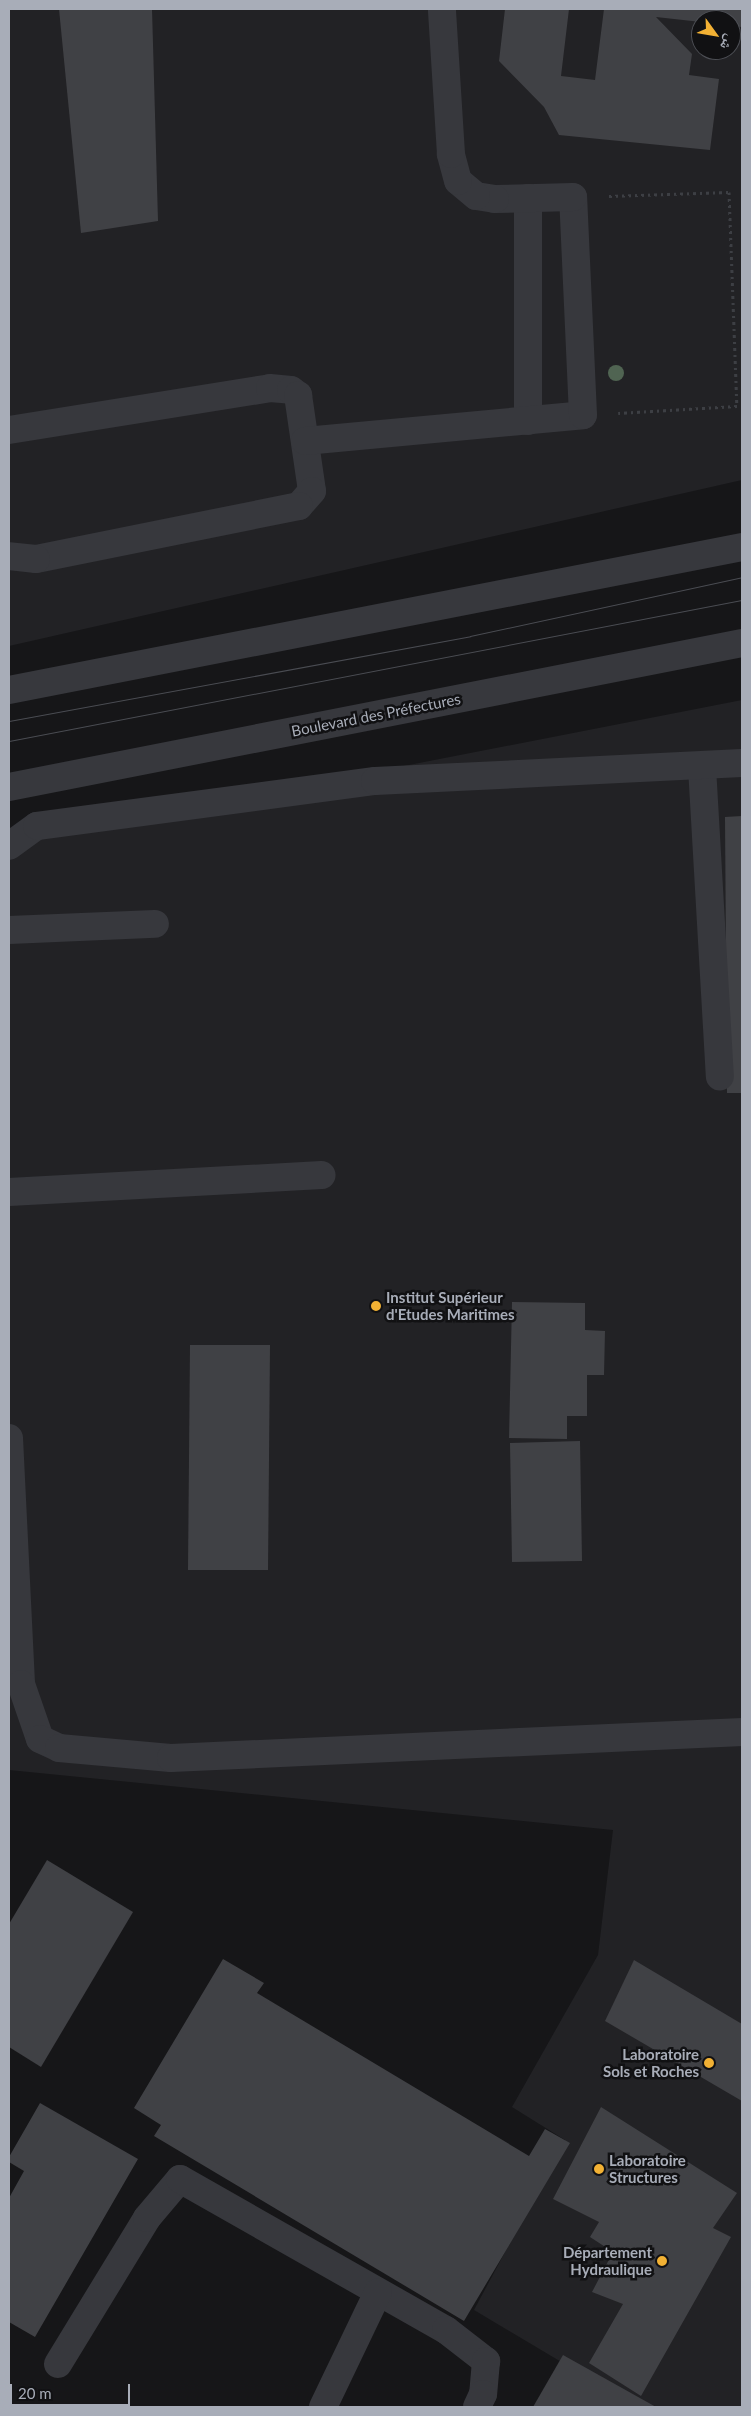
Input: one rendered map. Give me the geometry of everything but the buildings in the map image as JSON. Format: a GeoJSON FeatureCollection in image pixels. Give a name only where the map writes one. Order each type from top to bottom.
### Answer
{"type":"FeatureCollection","features":[{"type":"Feature","properties":{"kind":"street"},"geometry":{"type":"LineString","coordinates":[[305,441],[583,415],[573,197],[476,196],[458,181],[451,154],[442,9]]}},
{"type":"Feature","properties":{"kind":"street"},"geometry":{"type":"LineString","coordinates":[[528,198],[528,421]]}},
{"type":"Feature","properties":{"kind":"street"},"geometry":{"type":"LineString","coordinates":[[9,430],[270,388],[298,395],[312,491],[299,506],[36,559],[9,556]]}},
{"type":"Feature","properties":{"kind":"street"},"geometry":{"type":"LineString","coordinates":[[9,690],[742,547]]}},
{"type":"Feature","properties":{"kind":"street","name":"Boulevard des Préfectures"},"geometry":{"type":"LineString","coordinates":[[9,787],[742,643]]}},
{"type":"Feature","properties":{"kind":"street"},"geometry":{"type":"LineString","coordinates":[[9,846],[37,826],[376,781],[702,767],[742,763]]}},
{"type":"Feature","properties":{"kind":"street"},"geometry":{"type":"LineString","coordinates":[[702,767],[720,1076]]}},
{"type":"Feature","properties":{"kind":"street"},"geometry":{"type":"LineString","coordinates":[[9,930],[155,924]]}},
{"type":"Feature","properties":{"kind":"street"},"geometry":{"type":"LineString","coordinates":[[9,1192],[322,1175]]}},
{"type":"Feature","properties":{"kind":"street"},"geometry":{"type":"LineString","coordinates":[[9,1438],[21,1684],[40,1739],[59,1748],[171,1758],[742,1732]]}},
{"type":"Feature","properties":{"kind":"street"},"geometry":{"type":"LineString","coordinates":[[58,2364],[147,2218],[180,2179],[446,2330],[486,2361],[483,2394],[476,2407]]}},
{"type":"Feature","properties":{"kind":"street"},"geometry":{"type":"LineString","coordinates":[[323,2407],[378,2292]]}},
{"type":"Feature","properties":{"kind":"path"},"geometry":{"type":"LineString","coordinates":[[573,197],[729,192],[737,406],[583,415]]}},
{"type":"Feature","properties":{"kind":"shaded area"},"geometry":{"type":"Polygon","coordinates":[[[9,9],[742,9],[742,480],[9,646],[9,9]]]}},
{"type":"Feature","properties":{"kind":"shaded area","name":"Institut Supérieur d'Etudes Maritimes"},"geometry":{"type":"Polygon","coordinates":[[[742,700],[742,2407],[637,2407],[474,2310],[565,2140],[512,2107],[598,1955],[613,1830],[9,1770],[9,843],[742,700]]]}},
{"type":"Feature","properties":{"kind":"tram line"},"geometry":{"type":"LineString","coordinates":[[9,721],[470,636],[742,577]]}},
{"type":"Feature","properties":{"kind":"tram line"},"geometry":{"type":"LineString","coordinates":[[9,741],[742,600]]}},
{"type":"Feature","properties":{"kind":"place","name":"Institut Supérieur d'Etudes Maritimes"},"geometry":{"type":"Point","coordinates":[376,1306]}},
{"type":"Feature","properties":{"kind":"place","name":"Laboratoire Sols et Roches"},"geometry":{"type":"Point","coordinates":[709,2063]}},
{"type":"Feature","properties":{"kind":"place","name":"Laboratoire Structures"},"geometry":{"type":"Point","coordinates":[599,2169]}},
{"type":"Feature","properties":{"kind":"place","name":"Département Hydraulique"},"geometry":{"type":"Point","coordinates":[662,2261]}}]}
